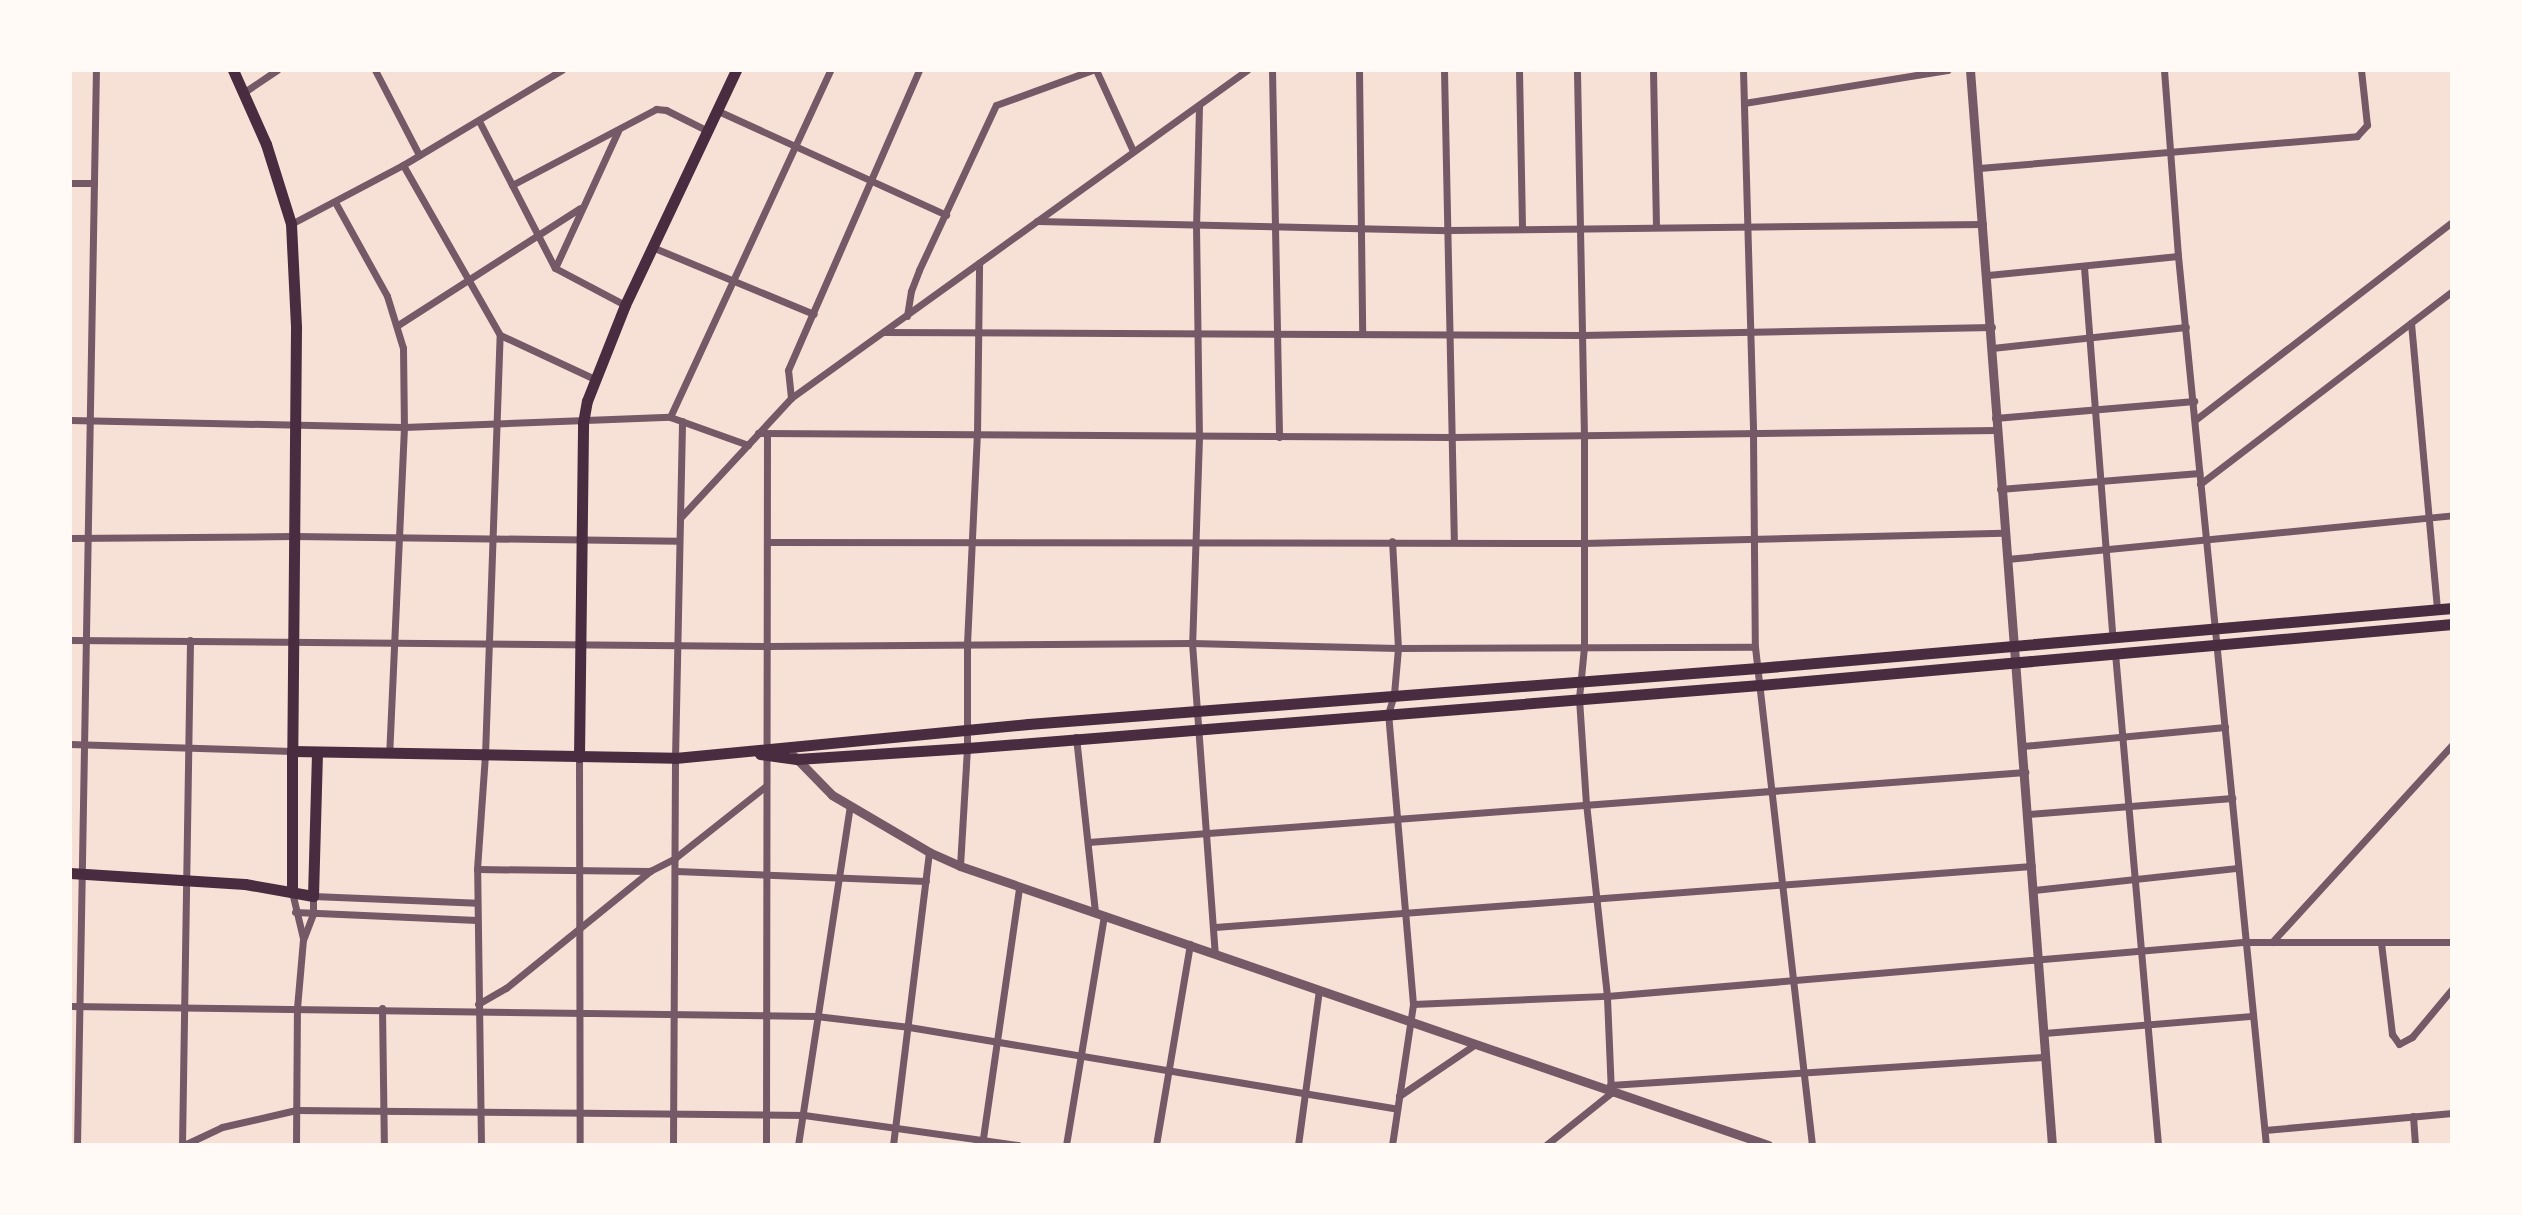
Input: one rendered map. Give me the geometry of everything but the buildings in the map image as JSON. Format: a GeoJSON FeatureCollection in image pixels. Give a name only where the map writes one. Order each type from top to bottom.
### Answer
{"type":"FeatureCollection","features":[{"type":"Feature","properties":{"kind":"main road"},"geometry":{"type":"LineString","coordinates":[[233,70],[266,144],[291,224],[296,328],[292,891]]}},
{"type":"Feature","properties":{"kind":"main road"},"geometry":{"type":"LineString","coordinates":[[579,757],[583,423],[595,379],[625,305],[736,70]]}},
{"type":"Feature","properties":{"kind":"main road"},"geometry":{"type":"LineString","coordinates":[[292,751],[675,758],[763,752],[967,729],[1758,668],[2452,608]]}},
{"type":"Feature","properties":{"kind":"main road"},"geometry":{"type":"LineString","coordinates":[[763,752],[797,759],[967,748],[1760,685],[2452,624]]}},
{"type":"Feature","properties":{"kind":"main road"},"geometry":{"type":"LineString","coordinates":[[70,873],[184,880],[313,896],[317,752]]}},
{"type":"Feature","properties":{"kind":"street"},"geometry":{"type":"LineString","coordinates":[[77,1145],[96,70]]}},
{"type":"Feature","properties":{"kind":"street"},"geometry":{"type":"LineString","coordinates":[[243,93],[277,70]]}},
{"type":"Feature","properties":{"kind":"street"},"geometry":{"type":"LineString","coordinates":[[375,70],[419,155]]}},
{"type":"Feature","properties":{"kind":"street"},"geometry":{"type":"LineString","coordinates":[[291,224],[403,165],[562,70]]}},
{"type":"Feature","properties":{"kind":"street"},"geometry":{"type":"LineString","coordinates":[[670,417],[830,70]]}},
{"type":"Feature","properties":{"kind":"street"},"geometry":{"type":"LineString","coordinates":[[791,398],[788,370],[919,70]]}},
{"type":"Feature","properties":{"kind":"street"},"geometry":{"type":"LineString","coordinates":[[907,316],[911,291],[996,105],[1094,70],[1133,151]]}},
{"type":"Feature","properties":{"kind":"street"},"geometry":{"type":"LineString","coordinates":[[680,518],[762,434],[791,398],[1247,70]]}},
{"type":"Feature","properties":{"kind":"street"},"geometry":{"type":"LineString","coordinates":[[1272,70],[1279,437]]}},
{"type":"Feature","properties":{"kind":"street"},"geometry":{"type":"LineString","coordinates":[[1359,70],[1362,331]]}},
{"type":"Feature","properties":{"kind":"street"},"geometry":{"type":"LineString","coordinates":[[1444,70],[1454,541]]}},
{"type":"Feature","properties":{"kind":"street"},"geometry":{"type":"LineString","coordinates":[[1519,70],[1522,229]]}},
{"type":"Feature","properties":{"kind":"street"},"geometry":{"type":"LineString","coordinates":[[1577,70],[1584,437],[1584,647],[1579,698],[1586,804],[1607,996],[1610,1089]]}},
{"type":"Feature","properties":{"kind":"street"},"geometry":{"type":"LineString","coordinates":[[1653,70],[1656,227]]}},
{"type":"Feature","properties":{"kind":"street"},"geometry":{"type":"LineString","coordinates":[[1743,70],[1749,226],[1755,647],[1812,1145]]}},
{"type":"Feature","properties":{"kind":"street"},"geometry":{"type":"LineString","coordinates":[[1744,103],[1947,70]]}},
{"type":"Feature","properties":{"kind":"street"},"geometry":{"type":"LineString","coordinates":[[1970,70],[2052,1145]]}},
{"type":"Feature","properties":{"kind":"street"},"geometry":{"type":"LineString","coordinates":[[2164,70],[2178,256],[2232,798],[2243,942],[2266,1145]]}},
{"type":"Feature","properties":{"kind":"street"},"geometry":{"type":"LineString","coordinates":[[1979,168],[2357,136],[2367,125],[2361,70]]}},
{"type":"Feature","properties":{"kind":"street"},"geometry":{"type":"LineString","coordinates":[[1199,106],[1196,225],[1199,437],[1192,643],[1196,730],[1215,953]]}},
{"type":"Feature","properties":{"kind":"street"},"geometry":{"type":"LineString","coordinates":[[512,185],[661,108],[706,130]]}},
{"type":"Feature","properties":{"kind":"street"},"geometry":{"type":"LineString","coordinates":[[716,110],[946,215]]}},
{"type":"Feature","properties":{"kind":"street"},"geometry":{"type":"LineString","coordinates":[[479,121],[555,268],[625,305]]}},
{"type":"Feature","properties":{"kind":"street"},"geometry":{"type":"LineString","coordinates":[[555,268],[619,129]]}},
{"type":"Feature","properties":{"kind":"street"},"geometry":{"type":"LineString","coordinates":[[403,165],[500,335],[485,755],[477,869],[481,1145]]}},
{"type":"Feature","properties":{"kind":"street"},"geometry":{"type":"LineString","coordinates":[[70,183],[94,183]]}},
{"type":"Feature","properties":{"kind":"street"},"geometry":{"type":"LineString","coordinates":[[335,202],[387,296],[403,348],[404,427],[389,754]]}},
{"type":"Feature","properties":{"kind":"street"},"geometry":{"type":"LineString","coordinates":[[398,325],[580,208]]}},
{"type":"Feature","properties":{"kind":"street"},"geometry":{"type":"LineString","coordinates":[[1037,221],[1449,230],[1983,224]]}},
{"type":"Feature","properties":{"kind":"street"},"geometry":{"type":"LineString","coordinates":[[2195,420],[2452,222]]}},
{"type":"Feature","properties":{"kind":"street"},"geometry":{"type":"LineString","coordinates":[[652,247],[814,314]]}},
{"type":"Feature","properties":{"kind":"street"},"geometry":{"type":"LineString","coordinates":[[1988,275],[2178,256]]}},
{"type":"Feature","properties":{"kind":"street"},"geometry":{"type":"LineString","coordinates":[[960,866],[977,435],[979,263]]}},
{"type":"Feature","properties":{"kind":"street"},"geometry":{"type":"LineString","coordinates":[[2084,267],[2112,635]]}},
{"type":"Feature","properties":{"kind":"street"},"geometry":{"type":"LineString","coordinates":[[2200,484],[2452,291]]}},
{"type":"Feature","properties":{"kind":"street"},"geometry":{"type":"LineString","coordinates":[[2411,323],[2437,609]]}},
{"type":"Feature","properties":{"kind":"street"},"geometry":{"type":"LineString","coordinates":[[884,332],[1362,331],[1581,335],[1992,327]]}},
{"type":"Feature","properties":{"kind":"street"},"geometry":{"type":"LineString","coordinates":[[1992,348],[2186,327]]}},
{"type":"Feature","properties":{"kind":"street"},"geometry":{"type":"LineString","coordinates":[[500,335],[595,379]]}},
{"type":"Feature","properties":{"kind":"street"},"geometry":{"type":"LineString","coordinates":[[1995,418],[2194,401]]}},
{"type":"Feature","properties":{"kind":"street"},"geometry":{"type":"LineString","coordinates":[[70,420],[404,427],[583,423],[670,417],[748,445]]}},
{"type":"Feature","properties":{"kind":"street"},"geometry":{"type":"LineString","coordinates":[[673,1145],[675,758],[682,421]]}},
{"type":"Feature","properties":{"kind":"street"},"geometry":{"type":"LineString","coordinates":[[762,434],[1584,437],[1996,430]]}},
{"type":"Feature","properties":{"kind":"street"},"geometry":{"type":"LineString","coordinates":[[762,434],[767,542],[763,752],[769,1014],[766,1145]]}},
{"type":"Feature","properties":{"kind":"street"},"geometry":{"type":"LineString","coordinates":[[2000,489],[2199,473]]}},
{"type":"Feature","properties":{"kind":"street"},"geometry":{"type":"LineString","coordinates":[[2007,559],[2452,515]]}},
{"type":"Feature","properties":{"kind":"street"},"geometry":{"type":"LineString","coordinates":[[767,542],[1583,543],[2003,533]]}},
{"type":"Feature","properties":{"kind":"street"},"geometry":{"type":"LineString","coordinates":[[70,538],[293,536],[678,541]]}},
{"type":"Feature","properties":{"kind":"street"},"geometry":{"type":"LineString","coordinates":[[1392,541],[1398,648],[1394,694],[1388,714],[1413,1004],[1392,1145]]}},
{"type":"Feature","properties":{"kind":"street"},"geometry":{"type":"LineString","coordinates":[[70,640],[766,646],[1192,643],[1398,648],[1755,647]]}},
{"type":"Feature","properties":{"kind":"street"},"geometry":{"type":"LineString","coordinates":[[190,640],[190,746],[184,880],[183,1145],[222,1127],[296,1110],[804,1115],[1018,1145]]}},
{"type":"Feature","properties":{"kind":"street"},"geometry":{"type":"LineString","coordinates":[[2115,653],[2158,1145]]}},
{"type":"Feature","properties":{"kind":"street"},"geometry":{"type":"LineString","coordinates":[[2023,746],[2225,727]]}},
{"type":"Feature","properties":{"kind":"street"},"geometry":{"type":"LineString","coordinates":[[1066,1145],[1082,1057],[1100,914],[1076,737]]}},
{"type":"Feature","properties":{"kind":"street"},"geometry":{"type":"LineString","coordinates":[[70,744],[292,751]]}},
{"type":"Feature","properties":{"kind":"street"},"geometry":{"type":"LineString","coordinates":[[2272,942],[2452,745]]}},
{"type":"Feature","properties":{"kind":"street"},"geometry":{"type":"LineString","coordinates":[[788,747],[822,787],[929,852],[960,866],[1768,1145]]}},
{"type":"Feature","properties":{"kind":"street"},"geometry":{"type":"LineString","coordinates":[[579,757],[580,1145]]}},
{"type":"Feature","properties":{"kind":"street"},"geometry":{"type":"LineString","coordinates":[[1088,842],[2025,772]]}},
{"type":"Feature","properties":{"kind":"street"},"geometry":{"type":"LineString","coordinates":[[478,1006],[581,930],[650,871],[675,858],[766,786]]}},
{"type":"Feature","properties":{"kind":"street"},"geometry":{"type":"LineString","coordinates":[[2028,814],[2232,798]]}},
{"type":"Feature","properties":{"kind":"street"},"geometry":{"type":"LineString","coordinates":[[798,1145],[850,806]]}},
{"type":"Feature","properties":{"kind":"street"},"geometry":{"type":"LineString","coordinates":[[893,1145],[929,852]]}},
{"type":"Feature","properties":{"kind":"street"},"geometry":{"type":"LineString","coordinates":[[1215,927],[2032,866]]}},
{"type":"Feature","properties":{"kind":"street"},"geometry":{"type":"LineString","coordinates":[[2034,890],[2238,868]]}},
{"type":"Feature","properties":{"kind":"street"},"geometry":{"type":"LineString","coordinates":[[477,869],[650,871]]}},
{"type":"Feature","properties":{"kind":"street"},"geometry":{"type":"LineString","coordinates":[[676,871],[840,875],[926,881]]}},
{"type":"Feature","properties":{"kind":"street"},"geometry":{"type":"LineString","coordinates":[[982,1142],[1019,887]]}},
{"type":"Feature","properties":{"kind":"street"},"geometry":{"type":"LineString","coordinates":[[292,891],[303,940]]}},
{"type":"Feature","properties":{"kind":"street"},"geometry":{"type":"LineString","coordinates":[[296,1145],[297,1008],[303,940],[313,914],[313,896],[477,903]]}},
{"type":"Feature","properties":{"kind":"street"},"geometry":{"type":"LineString","coordinates":[[295,912],[477,920]]}},
{"type":"Feature","properties":{"kind":"street"},"geometry":{"type":"LineString","coordinates":[[1413,1004],[1607,996],[2243,942],[2452,942]]}},
{"type":"Feature","properties":{"kind":"street"},"geometry":{"type":"LineString","coordinates":[[2381,943],[2392,1034],[2399,1044],[2412,1037],[2452,989]]}},
{"type":"Feature","properties":{"kind":"street"},"geometry":{"type":"LineString","coordinates":[[1156,1145],[1190,944]]}},
{"type":"Feature","properties":{"kind":"street"},"geometry":{"type":"LineString","coordinates":[[1298,1145],[1319,990]]}},
{"type":"Feature","properties":{"kind":"street"},"geometry":{"type":"LineString","coordinates":[[70,1006],[478,1006],[674,1016],[816,1016],[909,1027],[1397,1109]]}},
{"type":"Feature","properties":{"kind":"street"},"geometry":{"type":"LineString","coordinates":[[382,1008],[384,1145]]}},
{"type":"Feature","properties":{"kind":"street"},"geometry":{"type":"LineString","coordinates":[[2044,1033],[2252,1016]]}},
{"type":"Feature","properties":{"kind":"street"},"geometry":{"type":"LineString","coordinates":[[1399,1096],[1474,1045]]}},
{"type":"Feature","properties":{"kind":"street"},"geometry":{"type":"LineString","coordinates":[[1546,1145],[1610,1089],[2046,1057]]}},
{"type":"Feature","properties":{"kind":"street"},"geometry":{"type":"LineString","coordinates":[[2265,1130],[2452,1113]]}},
{"type":"Feature","properties":{"kind":"street"},"geometry":{"type":"LineString","coordinates":[[2413,1116],[2415,1145]]}},
{"type":"Feature","properties":{"kind":"street"},"geometry":{"type":"LineString","coordinates":[[1737,1145],[1746,1137]]}}]}
